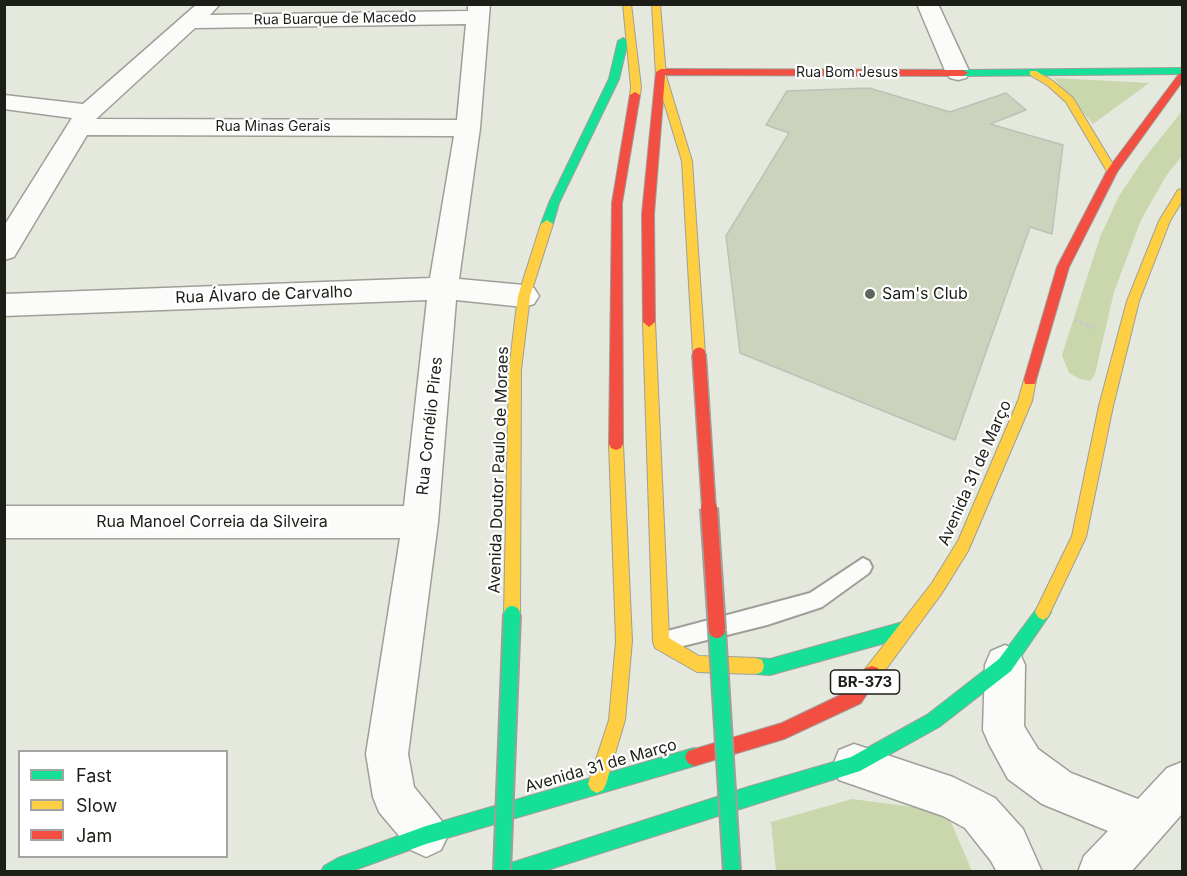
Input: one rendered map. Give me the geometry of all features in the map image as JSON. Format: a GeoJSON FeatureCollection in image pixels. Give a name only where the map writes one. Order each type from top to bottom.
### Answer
{"type":"FeatureCollection","features":[{"type":"Feature","properties":{"kind":"main road"},"geometry":{"type":"LineString","coordinates":[[656,4],[661,74],[648,214],[650,360],[661,642],[696,664],[770,667],[903,630]]}},
{"type":"Feature","properties":{"kind":"main road","name":"Avenida Doutor Paulo de Moraes"},"geometry":{"type":"LineString","coordinates":[[502,872],[512,614],[515,370],[524,296],[554,203],[614,79],[627,11]]}},
{"type":"Feature","properties":{"kind":"main road","name":"Avenida Doutor Paulo de Moraes"},"geometry":{"type":"LineString","coordinates":[[597,784],[617,720],[624,641],[616,462],[615,329],[616,203],[636,87],[627,11]]}},
{"type":"Feature","properties":{"kind":"main road","name":"Rua Bom Jesus"},"geometry":{"type":"LineString","coordinates":[[661,74],[1033,73],[1182,70]]}},
{"type":"Feature","properties":{"kind":"main road"},"geometry":{"type":"LineString","coordinates":[[1033,73],[1050,83],[1070,100],[1112,171]]}},
{"type":"Feature","properties":{"kind":"main road"},"geometry":{"type":"LineString","coordinates":[[661,74],[687,161],[732,872]]}},
{"type":"Feature","properties":{"kind":"main road","name":"Avenida 31 de Março"},"geometry":{"type":"LineString","coordinates":[[330,872],[344,864],[426,836],[784,731],[855,697],[903,630],[937,588],[963,546],[1025,400],[1063,267],[1112,171],[1182,76]]}},
{"type":"Feature","properties":{"kind":"main road"},"geometry":{"type":"LineString","coordinates":[[511,872],[748,796],[854,765],[933,721],[1005,665],[1046,607],[1079,537],[1132,301],[1161,231],[1182,193]]}},
{"type":"Feature","properties":{"kind":"street"},"geometry":{"type":"LineString","coordinates":[[4,250],[83,119],[210,4]]}},
{"type":"Feature","properties":{"kind":"street"},"geometry":{"type":"LineString","coordinates":[[927,4],[958,73]]}},
{"type":"Feature","properties":{"kind":"street","name":"Rua Buarque de Macedo"},"geometry":{"type":"LineString","coordinates":[[191,22],[479,11]]}},
{"type":"Feature","properties":{"kind":"street","name":"Rua Cornélio Pires"},"geometry":{"type":"LineString","coordinates":[[426,836],[394,797],[387,754],[420,522],[443,288],[468,128],[479,11]]}},
{"type":"Feature","properties":{"kind":"street","name":"Rua Minas Gerais"},"geometry":{"type":"LineString","coordinates":[[4,102],[83,119],[468,128]]}},
{"type":"Feature","properties":{"kind":"street","name":"Rua Álvaro de Carvalho"},"geometry":{"type":"LineString","coordinates":[[4,305],[443,288],[524,296]]}},
{"type":"Feature","properties":{"kind":"street","name":"Rua Manoel Correia da Silveira"},"geometry":{"type":"LineString","coordinates":[[4,522],[420,522]]}},
{"type":"Feature","properties":{"kind":"street"},"geometry":{"type":"LineString","coordinates":[[1005,665],[1003,730],[1023,764],[1057,789],[1145,824]]}},
{"type":"Feature","properties":{"kind":"street"},"geometry":{"type":"LineString","coordinates":[[854,765],[953,798],[980,813],[1007,845],[1020,872]]}},
{"type":"Feature","properties":{"kind":"street"},"geometry":{"type":"LineString","coordinates":[[1100,872],[1182,783]]}},
{"type":"Feature","properties":{"kind":"lane"},"geometry":{"type":"LineString","coordinates":[[661,642],[767,616],[815,601],[863,567]]}},
{"type":"Feature","properties":{"kind":"path"},"geometry":{"type":"LineString","coordinates":[[1049,310],[1122,340]]}},
{"type":"Feature","properties":{"kind":"green space"},"geometry":{"type":"Polygon","coordinates":[[[1054,78],[1149,83],[1093,124],[1054,78]]]}},
{"type":"Feature","properties":{"kind":"green space"},"geometry":{"type":"Polygon","coordinates":[[[1182,111],[1182,156],[1166,176],[1141,220],[1114,292],[1095,374],[1090,381],[1080,379],[1069,373],[1062,355],[1100,237],[1119,196],[1143,160],[1182,111]]]}},
{"type":"Feature","properties":{"kind":"green space"},"geometry":{"type":"Polygon","coordinates":[[[852,799],[928,809],[950,820],[972,871],[776,871],[771,822],[852,799]]]}},
{"type":"Feature","properties":{"kind":"building","name":"Sam's Club"},"geometry":{"type":"Polygon","coordinates":[[[869,88],[950,112],[1006,93],[1026,110],[990,124],[1063,145],[1052,234],[1030,227],[955,440],[740,353],[726,236],[789,133],[766,125],[787,91],[869,88]]]}},
{"type":"Feature","properties":{"kind":"traffic: fast"},"geometry":{"type":"LineString","coordinates":[[547,224],[554,203],[614,79],[623,41]]}},
{"type":"Feature","properties":{"kind":"traffic: fast"},"geometry":{"type":"LineString","coordinates":[[963,73],[1182,71]]}},
{"type":"Feature","properties":{"kind":"traffic: fast"},"geometry":{"type":"LineString","coordinates":[[511,872],[748,796],[854,765],[933,721],[1005,665],[1043,612]]}},
{"type":"Feature","properties":{"kind":"traffic: fast"},"geometry":{"type":"LineString","coordinates":[[502,872],[512,614]]}},
{"type":"Feature","properties":{"kind":"traffic: fast"},"geometry":{"type":"LineString","coordinates":[[717,630],[732,872]]}},
{"type":"Feature","properties":{"kind":"traffic: fast"},"geometry":{"type":"LineString","coordinates":[[756,666],[770,667],[903,630]]}},
{"type":"Feature","properties":{"kind":"traffic: fast"},"geometry":{"type":"LineString","coordinates":[[330,872],[344,864],[426,835],[694,757]]}},
{"type":"Feature","properties":{"kind":"traffic: slow"},"geometry":{"type":"LineString","coordinates":[[627,4],[635,95]]}},
{"type":"Feature","properties":{"kind":"traffic: slow"},"geometry":{"type":"LineString","coordinates":[[656,4],[661,76],[687,161],[699,354]]}},
{"type":"Feature","properties":{"kind":"traffic: slow"},"geometry":{"type":"LineString","coordinates":[[1033,73],[1050,83],[1070,100],[1112,171]]}},
{"type":"Feature","properties":{"kind":"traffic: slow"},"geometry":{"type":"LineString","coordinates":[[1043,612],[1079,537],[1106,406],[1133,301],[1165,221],[1182,193]]}},
{"type":"Feature","properties":{"kind":"traffic: slow"},"geometry":{"type":"LineString","coordinates":[[512,614],[515,370],[524,296],[547,224]]}},
{"type":"Feature","properties":{"kind":"traffic: slow"},"geometry":{"type":"LineString","coordinates":[[649,322],[661,642],[697,664],[756,666]]}},
{"type":"Feature","properties":{"kind":"traffic: slow"},"geometry":{"type":"LineString","coordinates":[[872,674],[937,588],[963,546],[1025,401],[1030,380]]}},
{"type":"Feature","properties":{"kind":"traffic: slow"},"geometry":{"type":"LineString","coordinates":[[597,784],[617,720],[624,641],[616,444]]}},
{"type":"Feature","properties":{"kind":"traffic: jam"},"geometry":{"type":"LineString","coordinates":[[661,72],[963,73]]}},
{"type":"Feature","properties":{"kind":"traffic: jam"},"geometry":{"type":"LineString","coordinates":[[649,322],[648,214],[661,76]]}},
{"type":"Feature","properties":{"kind":"traffic: jam"},"geometry":{"type":"LineString","coordinates":[[1030,380],[1063,267],[1112,171],[1182,76]]}},
{"type":"Feature","properties":{"kind":"traffic: jam"},"geometry":{"type":"LineString","coordinates":[[616,444],[617,203],[635,95]]}},
{"type":"Feature","properties":{"kind":"traffic: jam"},"geometry":{"type":"LineString","coordinates":[[699,354],[717,630]]}},
{"type":"Feature","properties":{"kind":"traffic: jam"},"geometry":{"type":"LineString","coordinates":[[694,757],[784,731],[855,697],[872,674]]}},
{"type":"Feature","properties":{"kind":"place","name":"Sam's Club"},"geometry":{"type":"Point","coordinates":[870,294]}}]}
